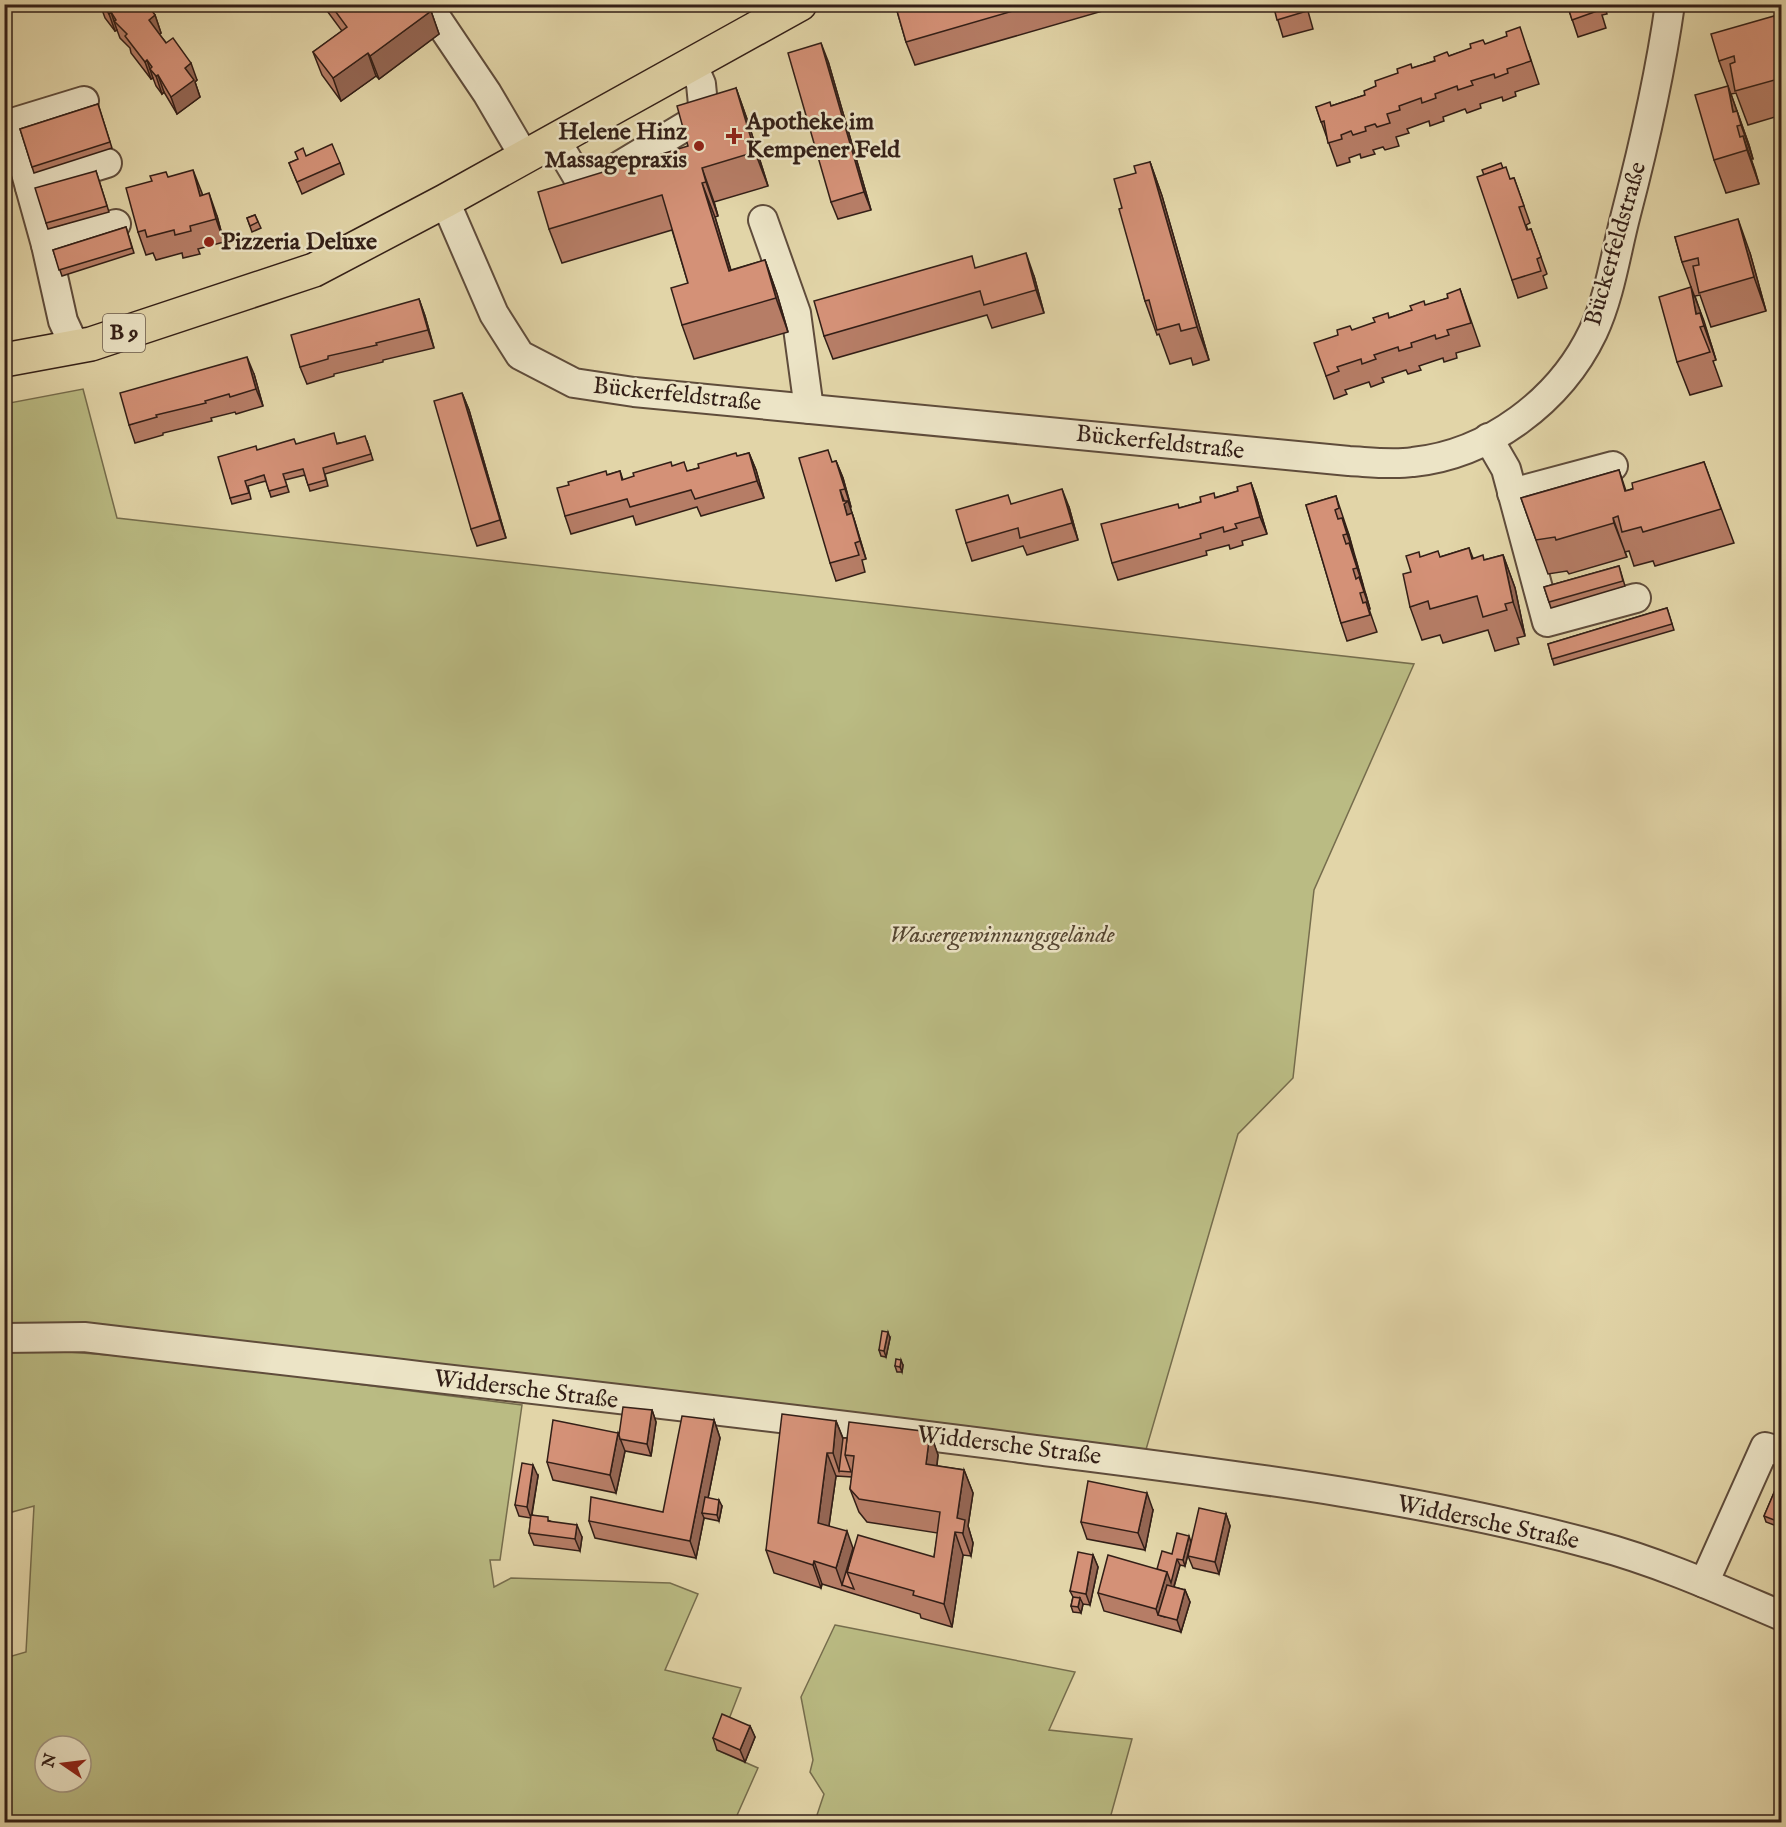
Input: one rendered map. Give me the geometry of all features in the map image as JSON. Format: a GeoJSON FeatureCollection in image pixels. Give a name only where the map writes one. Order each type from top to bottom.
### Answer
{"type":"FeatureCollection","features":[{"type":"Feature","properties":{"kind":"main road","name":"B 9"},"geometry":{"type":"LineString","coordinates":[[4,360],[75,347],[314,270],[445,201],[800,4]]}},
{"type":"Feature","properties":{"kind":"street"},"geometry":{"type":"LineString","coordinates":[[427,4],[487,93],[524,156]]}},
{"type":"Feature","properties":{"kind":"street","name":"Bückerfeldstraße"},"geometry":{"type":"LineString","coordinates":[[445,201],[494,314],[520,355],[574,383],[634,392],[1349,461],[1413,462],[1469,448],[1518,423],[1564,378],[1593,332],[1605,297],[1643,147],[1670,4]]}},
{"type":"Feature","properties":{"kind":"street"},"geometry":{"type":"LineString","coordinates":[[555,139],[577,176],[585,182],[596,180],[704,115],[701,84],[692,63]]}},
{"type":"Feature","properties":{"kind":"street"},"geometry":{"type":"LineString","coordinates":[[75,347],[63,321],[46,245],[12,123],[84,101]]}},
{"type":"Feature","properties":{"kind":"street"},"geometry":{"type":"LineString","coordinates":[[30,187],[107,163]]}},
{"type":"Feature","properties":{"kind":"street"},"geometry":{"type":"LineString","coordinates":[[763,220],[796,313],[809,409]]}},
{"type":"Feature","properties":{"kind":"street"},"geometry":{"type":"LineString","coordinates":[[46,245],[116,224]]}},
{"type":"Feature","properties":{"kind":"street"},"geometry":{"type":"LineString","coordinates":[[1488,438],[1506,469],[1547,622],[1636,598]]}},
{"type":"Feature","properties":{"kind":"street"},"geometry":{"type":"LineString","coordinates":[[1512,493],[1613,466]]}},
{"type":"Feature","properties":{"kind":"street","name":"Widdersche Straße"},"geometry":{"type":"LineString","coordinates":[[4,1338],[84,1337],[876,1429],[1244,1477],[1452,1513],[1597,1545],[1704,1583],[1782,1616]]}},
{"type":"Feature","properties":{"kind":"street"},"geometry":{"type":"LineString","coordinates":[[1704,1583],[1765,1447],[1782,1452]]}},
{"type":"Feature","properties":{"kind":"green space","name":"Wassergewinnungsgelände"},"geometry":{"type":"Polygon","coordinates":[[[83,389],[117,518],[1414,664],[1314,890],[1293,1078],[1238,1134],[1145,1453],[5,1331],[4,404],[83,389]]]}},
{"type":"Feature","properties":{"kind":"green space"},"geometry":{"type":"Polygon","coordinates":[[[43,1350],[159,1359],[522,1405],[500,1560],[490,1560],[494,1587],[511,1578],[670,1583],[698,1594],[665,1670],[741,1688],[717,1750],[758,1768],[734,1822],[5,1822],[5,1658],[26,1652],[34,1506],[5,1514],[4,1351],[43,1350]]]}},
{"type":"Feature","properties":{"kind":"green space"},"geometry":{"type":"Polygon","coordinates":[[[835,1625],[1075,1672],[1049,1730],[1132,1739],[1109,1822],[803,1822],[816,1818],[824,1794],[810,1772],[813,1760],[801,1697],[835,1625]]]}},
{"type":"Feature","properties":{"kind":"building"},"geometry":{"type":"Polygon","coordinates":[[[102,4],[147,4],[155,15],[149,20],[166,43],[173,38],[191,63],[185,68],[194,80],[171,97],[158,75],[156,76],[150,69],[152,67],[147,60],[145,62],[125,36],[127,34],[114,21],[116,20],[111,12],[109,14],[102,4]]]}},
{"type":"Feature","properties":{"kind":"building"},"geometry":{"type":"Polygon","coordinates":[[[330,4],[426,4],[431,11],[370,56],[368,53],[333,78],[313,52],[347,27],[330,4]]]}},
{"type":"Feature","properties":{"kind":"building"},"geometry":{"type":"Polygon","coordinates":[[[895,4],[1037,4],[906,42],[895,4]]]}},
{"type":"Feature","properties":{"kind":"building"},"geometry":{"type":"Polygon","coordinates":[[[1273,4],[1305,4],[1307,11],[1277,20],[1273,4]]]}},
{"type":"Feature","properties":{"kind":"building"},"geometry":{"type":"Polygon","coordinates":[[[1567,4],[1598,4],[1600,10],[1572,20],[1567,4]]]}},
{"type":"Feature","properties":{"kind":"building"},"geometry":{"type":"Polygon","coordinates":[[[1774,16],[1782,43],[1782,78],[1735,91],[1730,64],[1735,62],[1734,56],[1719,61],[1711,34],[1774,16]]]}},
{"type":"Feature","properties":{"kind":"building"},"geometry":{"type":"Polygon","coordinates":[[[1520,27],[1531,61],[1507,69],[1508,73],[1495,78],[1494,74],[1471,81],[1473,85],[1458,90],[1457,86],[1435,94],[1436,98],[1422,103],[1421,98],[1399,106],[1400,110],[1387,114],[1390,123],[1377,127],[1375,124],[1365,127],[1366,131],[1353,135],[1351,131],[1341,135],[1342,139],[1328,143],[1324,121],[1321,122],[1316,107],[1330,102],[1331,106],[1365,95],[1364,91],[1376,86],[1375,81],[1398,73],[1397,69],[1411,64],[1412,68],[1435,61],[1434,57],[1447,52],[1449,56],[1471,48],[1470,44],[1483,40],[1485,44],[1507,36],[1506,32],[1520,27]]]}},
{"type":"Feature","properties":{"kind":"building"},"geometry":{"type":"Polygon","coordinates":[[[821,43],[864,192],[831,202],[788,53],[821,43]]]}},
{"type":"Feature","properties":{"kind":"building"},"geometry":{"type":"Polygon","coordinates":[[[1728,86],[1733,112],[1737,111],[1741,125],[1737,126],[1740,137],[1743,136],[1747,150],[1714,160],[1695,95],[1728,86]]]}},
{"type":"Feature","properties":{"kind":"building"},"geometry":{"type":"Polygon","coordinates":[[[736,88],[755,152],[702,168],[706,182],[702,183],[729,271],[765,260],[776,298],[682,325],[671,288],[688,283],[662,195],[549,229],[538,192],[688,146],[677,106],[736,88]]]}},
{"type":"Feature","properties":{"kind":"building"},"geometry":{"type":"Polygon","coordinates":[[[98,104],[110,142],[32,167],[20,129],[98,104]]]}},
{"type":"Feature","properties":{"kind":"building"},"geometry":{"type":"Polygon","coordinates":[[[332,144],[340,163],[297,182],[289,163],[298,159],[295,152],[303,148],[306,156],[332,144]]]}},
{"type":"Feature","properties":{"kind":"building"},"geometry":{"type":"Polygon","coordinates":[[[1150,162],[1197,327],[1181,331],[1179,324],[1157,330],[1149,300],[1145,301],[1119,209],[1122,208],[1114,179],[1136,173],[1134,166],[1150,162]]]}},
{"type":"Feature","properties":{"kind":"building"},"geometry":{"type":"Polygon","coordinates":[[[1501,163],[1503,168],[1484,175],[1482,170],[1501,163]]]}},
{"type":"Feature","properties":{"kind":"building"},"geometry":{"type":"Polygon","coordinates":[[[1506,167],[1510,179],[1514,178],[1524,206],[1519,207],[1527,230],[1531,229],[1541,257],[1537,259],[1541,271],[1512,280],[1477,177],[1506,167]]]}},
{"type":"Feature","properties":{"kind":"building"},"geometry":{"type":"Polygon","coordinates":[[[193,170],[200,196],[209,193],[216,219],[190,226],[191,231],[175,235],[174,230],[147,237],[145,230],[138,232],[126,188],[152,181],[150,176],[166,172],[168,177],[193,170]]]}},
{"type":"Feature","properties":{"kind":"building"},"geometry":{"type":"Polygon","coordinates":[[[96,171],[107,206],[46,223],[35,188],[96,171]]]}},
{"type":"Feature","properties":{"kind":"building"},"geometry":{"type":"Polygon","coordinates":[[[255,215],[258,222],[250,226],[247,218],[255,215]]]}},
{"type":"Feature","properties":{"kind":"building"},"geometry":{"type":"Polygon","coordinates":[[[1738,219],[1754,277],[1699,293],[1693,266],[1699,265],[1698,258],[1682,262],[1675,237],[1738,219]]]}},
{"type":"Feature","properties":{"kind":"building"},"geometry":{"type":"Polygon","coordinates":[[[126,227],[132,248],[59,270],[53,250],[126,227]]]}},
{"type":"Feature","properties":{"kind":"building"},"geometry":{"type":"Polygon","coordinates":[[[1026,253],[1036,290],[984,305],[980,291],[824,336],[814,301],[972,256],[975,268],[1026,253]]]}},
{"type":"Feature","properties":{"kind":"building"},"geometry":{"type":"Polygon","coordinates":[[[1691,287],[1696,314],[1700,313],[1704,326],[1700,327],[1710,352],[1677,362],[1659,297],[1691,287]]]}},
{"type":"Feature","properties":{"kind":"building"},"geometry":{"type":"Polygon","coordinates":[[[1460,289],[1471,323],[1447,330],[1449,335],[1436,339],[1435,335],[1411,343],[1412,347],[1399,351],[1398,347],[1374,355],[1376,359],[1362,364],[1361,359],[1337,367],[1339,371],[1326,376],[1314,343],[1338,335],[1337,330],[1350,326],[1352,330],[1375,322],[1373,318],[1388,313],[1389,318],[1412,310],[1410,306],[1424,301],[1425,305],[1448,298],[1447,294],[1460,289]]]}},
{"type":"Feature","properties":{"kind":"building"},"geometry":{"type":"Polygon","coordinates":[[[419,299],[428,330],[328,356],[328,359],[300,367],[291,335],[419,299]]]}},
{"type":"Feature","properties":{"kind":"building"},"geometry":{"type":"Polygon","coordinates":[[[247,357],[256,389],[230,397],[229,394],[129,425],[120,393],[247,357]]]}},
{"type":"Feature","properties":{"kind":"building"},"geometry":{"type":"Polygon","coordinates":[[[462,393],[500,520],[471,529],[434,401],[462,393]]]}},
{"type":"Feature","properties":{"kind":"building"},"geometry":{"type":"Polygon","coordinates":[[[334,433],[337,444],[365,436],[371,454],[323,468],[326,480],[308,485],[303,469],[283,474],[287,486],[269,491],[264,475],[245,481],[249,493],[230,498],[218,457],[256,446],[257,450],[294,439],[296,444],[334,433]]]}},
{"type":"Feature","properties":{"kind":"building"},"geometry":{"type":"Polygon","coordinates":[[[828,450],[832,462],[836,461],[845,489],[840,490],[843,501],[848,501],[844,504],[847,515],[852,513],[860,541],[855,543],[859,555],[830,563],[799,458],[828,450]]]}},
{"type":"Feature","properties":{"kind":"building"},"geometry":{"type":"Polygon","coordinates":[[[736,453],[737,456],[749,453],[757,481],[695,499],[691,490],[630,507],[627,499],[565,516],[557,488],[569,485],[568,482],[606,471],[607,475],[620,471],[622,480],[634,476],[633,473],[671,462],[672,466],[684,462],[687,471],[699,468],[698,464],[736,453]]]}},
{"type":"Feature","properties":{"kind":"building"},"geometry":{"type":"Polygon","coordinates":[[[1704,462],[1721,509],[1643,532],[1641,527],[1622,532],[1618,516],[1613,518],[1614,523],[1556,540],[1555,537],[1536,540],[1521,498],[1619,470],[1625,491],[1633,489],[1632,483],[1704,462]]]}},
{"type":"Feature","properties":{"kind":"building"},"geometry":{"type":"Polygon","coordinates":[[[1251,483],[1260,517],[1235,524],[1237,528],[1224,532],[1223,527],[1200,534],[1201,538],[1112,563],[1101,524],[1178,504],[1179,508],[1201,502],[1200,497],[1214,493],[1215,498],[1238,491],[1237,487],[1251,483]]]}},
{"type":"Feature","properties":{"kind":"building"},"geometry":{"type":"Polygon","coordinates":[[[1062,489],[1072,523],[1020,538],[1018,528],[966,543],[956,510],[1008,495],[1011,504],[1062,489]]]}},
{"type":"Feature","properties":{"kind":"building"},"geometry":{"type":"Polygon","coordinates":[[[1336,496],[1339,508],[1335,510],[1338,519],[1342,518],[1347,534],[1343,535],[1346,544],[1349,543],[1357,568],[1353,569],[1356,579],[1359,577],[1364,592],[1360,593],[1370,615],[1341,623],[1306,505],[1336,496]]]}},
{"type":"Feature","properties":{"kind":"building"},"geometry":{"type":"Polygon","coordinates":[[[1469,548],[1472,559],[1483,555],[1484,560],[1503,555],[1513,602],[1505,604],[1507,610],[1483,617],[1477,596],[1430,609],[1428,601],[1410,607],[1403,574],[1411,572],[1406,556],[1419,552],[1420,557],[1438,551],[1440,557],[1469,548]]]}},
{"type":"Feature","properties":{"kind":"building"},"geometry":{"type":"Polygon","coordinates":[[[1619,566],[1623,581],[1549,602],[1544,587],[1619,566]]]}},
{"type":"Feature","properties":{"kind":"building"},"geometry":{"type":"Polygon","coordinates":[[[1667,608],[1672,624],[1552,659],[1548,644],[1667,608]]]}},
{"type":"Feature","properties":{"kind":"building"},"geometry":{"type":"Polygon","coordinates":[[[882,1331],[888,1332],[884,1351],[879,1350],[882,1331]]]}},
{"type":"Feature","properties":{"kind":"building"},"geometry":{"type":"Polygon","coordinates":[[[896,1359],[901,1360],[900,1367],[895,1366],[896,1359]]]}},
{"type":"Feature","properties":{"kind":"building"},"geometry":{"type":"Polygon","coordinates":[[[623,1407],[652,1410],[647,1444],[620,1439],[623,1407]]]}},
{"type":"Feature","properties":{"kind":"building"},"geometry":{"type":"Polygon","coordinates":[[[782,1414],[836,1421],[833,1453],[827,1453],[818,1523],[847,1531],[836,1568],[814,1561],[813,1565],[766,1550],[782,1414]]]}},
{"type":"Feature","properties":{"kind":"building"},"geometry":{"type":"Polygon","coordinates":[[[682,1416],[714,1420],[690,1541],[589,1521],[591,1497],[663,1512],[682,1416]]]}},
{"type":"Feature","properties":{"kind":"building"},"geometry":{"type":"Polygon","coordinates":[[[553,1420],[618,1433],[610,1475],[547,1462],[553,1420]]]}},
{"type":"Feature","properties":{"kind":"building"},"geometry":{"type":"Polygon","coordinates":[[[849,1422],[930,1432],[926,1464],[964,1470],[957,1518],[965,1520],[963,1533],[955,1532],[944,1604],[913,1595],[914,1591],[847,1572],[858,1535],[934,1557],[940,1512],[859,1499],[850,1489],[854,1456],[845,1455],[849,1422]]]}},
{"type":"Feature","properties":{"kind":"building"},"geometry":{"type":"Polygon","coordinates":[[[843,1438],[847,1438],[845,1455],[851,1472],[839,1471],[843,1438]]]}},
{"type":"Feature","properties":{"kind":"building"},"geometry":{"type":"Polygon","coordinates":[[[522,1463],[533,1465],[527,1507],[515,1505],[522,1463]]]}},
{"type":"Feature","properties":{"kind":"building"},"geometry":{"type":"Polygon","coordinates":[[[1782,1474],[1782,1523],[1764,1516],[1782,1474]]]}},
{"type":"Feature","properties":{"kind":"building"},"geometry":{"type":"Polygon","coordinates":[[[1088,1481],[1147,1493],[1138,1533],[1081,1522],[1088,1481]]]}},
{"type":"Feature","properties":{"kind":"building"},"geometry":{"type":"Polygon","coordinates":[[[705,1497],[719,1500],[717,1515],[702,1513],[705,1497]]]}},
{"type":"Feature","properties":{"kind":"building"},"geometry":{"type":"Polygon","coordinates":[[[1199,1508],[1226,1514],[1215,1562],[1188,1556],[1199,1508]]]}},
{"type":"Feature","properties":{"kind":"building"},"geometry":{"type":"Polygon","coordinates":[[[531,1515],[548,1517],[548,1521],[577,1525],[575,1539],[529,1533],[531,1515]]]}},
{"type":"Feature","properties":{"kind":"building"},"geometry":{"type":"Polygon","coordinates":[[[1177,1533],[1189,1536],[1183,1560],[1177,1559],[1171,1583],[1167,1572],[1157,1569],[1162,1551],[1172,1554],[1177,1533]]]}},
{"type":"Feature","properties":{"kind":"building"},"geometry":{"type":"Polygon","coordinates":[[[853,1548],[847,1572],[854,1589],[842,1585],[853,1548]]]}},
{"type":"Feature","properties":{"kind":"building"},"geometry":{"type":"Polygon","coordinates":[[[1078,1552],[1093,1555],[1086,1594],[1070,1591],[1078,1552]]]}},
{"type":"Feature","properties":{"kind":"building"},"geometry":{"type":"Polygon","coordinates":[[[1108,1555],[1167,1572],[1156,1609],[1098,1593],[1108,1555]]]}},
{"type":"Feature","properties":{"kind":"building"},"geometry":{"type":"Polygon","coordinates":[[[1167,1585],[1185,1590],[1177,1620],[1158,1615],[1167,1585]]]}},
{"type":"Feature","properties":{"kind":"building"},"geometry":{"type":"Polygon","coordinates":[[[1073,1597],[1080,1598],[1078,1607],[1071,1606],[1073,1597]]]}},
{"type":"Feature","properties":{"kind":"building"},"geometry":{"type":"Polygon","coordinates":[[[722,1714],[750,1726],[740,1750],[713,1738],[722,1714]]]}},
{"type":"Feature","properties":{"kind":"place","name":"Apotheke im Kempener Feld"},"geometry":{"type":"Point","coordinates":[734,136]}},
{"type":"Feature","properties":{"kind":"place","name":"Helene Hinz Massagepraxis"},"geometry":{"type":"Point","coordinates":[699,146]}},
{"type":"Feature","properties":{"kind":"place","name":"Pizzeria Deluxe"},"geometry":{"type":"Point","coordinates":[209,242]}}]}
